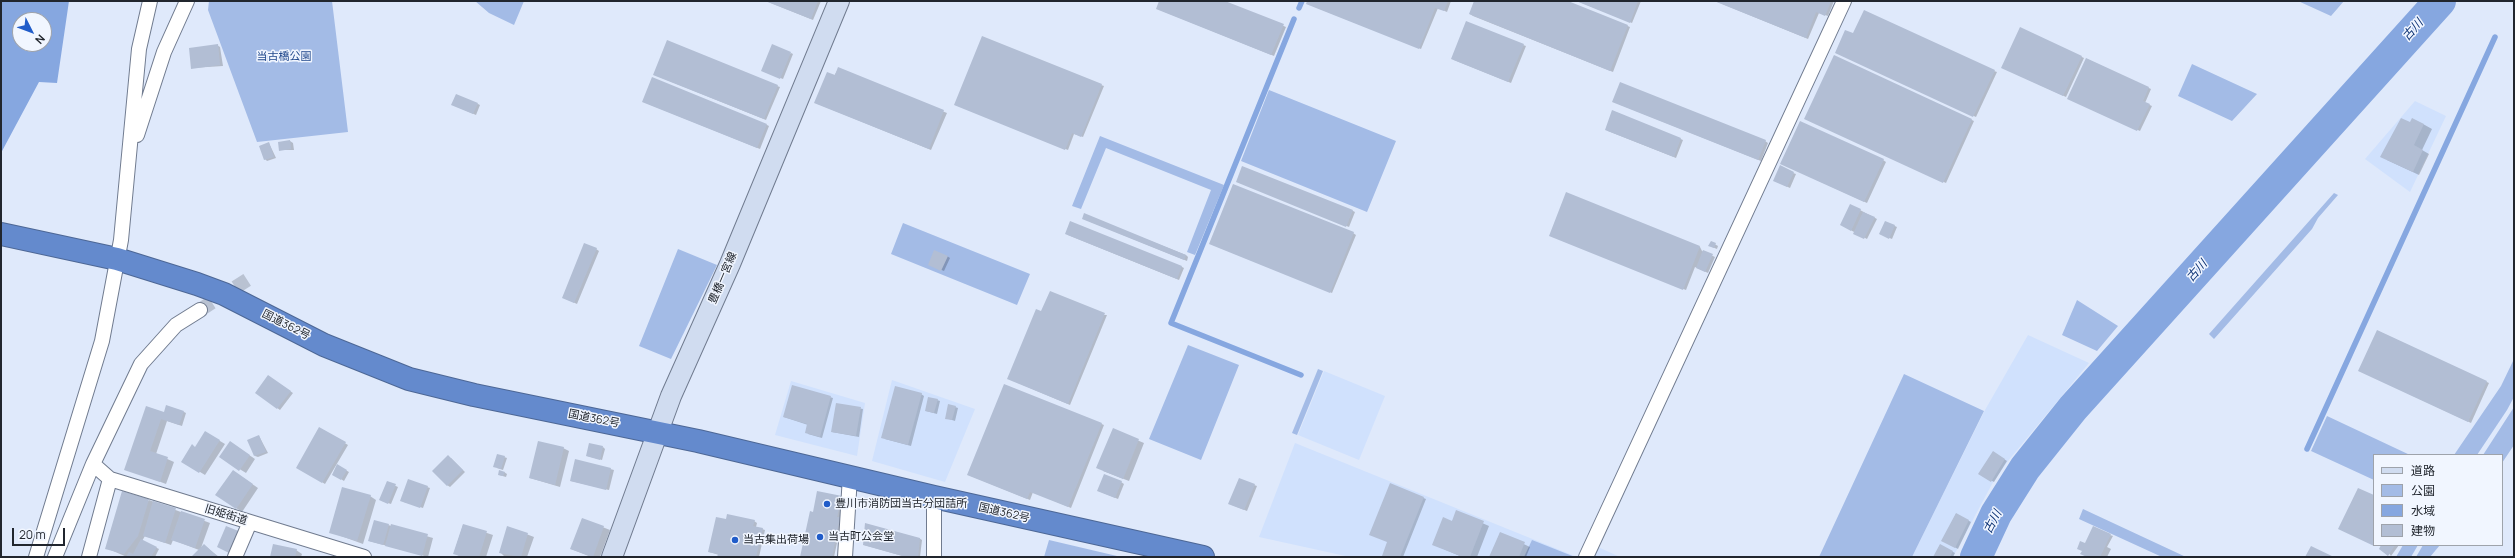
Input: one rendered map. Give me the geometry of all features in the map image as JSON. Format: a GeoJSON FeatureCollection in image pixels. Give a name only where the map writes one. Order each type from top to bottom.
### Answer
{"type":"FeatureCollection","features":[{"type":"Feature","properties":{"kind":"highway","name":"国道362号"},"geometry":{"type":"LineString","coordinates":[[1,234],[109,257],[171,275],[224,294],[324,345],[409,379],[474,395],[657,432],[850,476],[934,497],[1204,557]]}},
{"type":"Feature","properties":{"kind":"main road","name":"豊橋一宮線"},"geometry":{"type":"LineString","coordinates":[[612,557],[657,432],[839,1]]}},
{"type":"Feature","properties":{"kind":"street"},"geometry":{"type":"LineString","coordinates":[[36,557],[102,341],[109,257],[129,159],[139,49],[150,1]]}},
{"type":"Feature","properties":{"kind":"street"},"geometry":{"type":"LineString","coordinates":[[129,159],[164,52],[187,1]]}},
{"type":"Feature","properties":{"kind":"street"},"geometry":{"type":"LineString","coordinates":[[1586,557],[1844,1]]}},
{"type":"Feature","properties":{"kind":"street"},"geometry":{"type":"LineString","coordinates":[[55,557],[93,464],[141,364],[176,326],[200,310]]}},
{"type":"Feature","properties":{"kind":"street","name":"旧姫街道"},"geometry":{"type":"LineString","coordinates":[[93,464],[110,479],[250,522],[349,555],[364,557]]}},
{"type":"Feature","properties":{"kind":"street"},"geometry":{"type":"LineString","coordinates":[[845,557],[850,476]]}},
{"type":"Feature","properties":{"kind":"street"},"geometry":{"type":"LineString","coordinates":[[89,557],[110,479]]}},
{"type":"Feature","properties":{"kind":"street"},"geometry":{"type":"LineString","coordinates":[[934,497],[935,557]]}},
{"type":"Feature","properties":{"kind":"street"},"geometry":{"type":"LineString","coordinates":[[235,557],[250,522]]}},
{"type":"Feature","properties":{"kind":"shaded area"},"geometry":{"type":"Polygon","coordinates":[[[2415,101],[2446,116],[2410,192],[2365,159],[2415,101]]]}},
{"type":"Feature","properties":{"kind":"shaded area"},"geometry":{"type":"Polygon","coordinates":[[[2028,335],[2089,363],[2008,461],[1992,484],[1953,557],[1912,557],[1985,410],[2028,335]]]}},
{"type":"Feature","properties":{"kind":"shaded area"},"geometry":{"type":"Polygon","coordinates":[[[1324,371],[1385,396],[1359,460],[1298,435],[1324,371]]]}},
{"type":"Feature","properties":{"kind":"shaded area"},"geometry":{"type":"Polygon","coordinates":[[[892,380],[975,409],[945,482],[872,461],[892,380]]]}},
{"type":"Feature","properties":{"kind":"shaded area"},"geometry":{"type":"Polygon","coordinates":[[[791,381],[865,403],[857,456],[775,435],[791,381]]]}},
{"type":"Feature","properties":{"kind":"shaded area"},"geometry":{"type":"Polygon","coordinates":[[[1295,443],[1577,557],[1350,557],[1259,537],[1295,443]]]}},
{"type":"Feature","properties":{"kind":"shaded area"},"geometry":{"type":"Polygon","coordinates":[[[1598,547],[1620,557],[1594,557],[1598,547]]]}},
{"type":"Feature","properties":{"kind":"green space","name":"当古橋公園"},"geometry":{"type":"Polygon","coordinates":[[[209,1],[332,1],[348,132],[257,142],[208,10],[209,1]]]}},
{"type":"Feature","properties":{"kind":"green space"},"geometry":{"type":"Polygon","coordinates":[[[475,1],[524,1],[514,25],[489,13],[475,1]]]}},
{"type":"Feature","properties":{"kind":"green space"},"geometry":{"type":"Polygon","coordinates":[[[2298,1],[2344,1],[2331,16],[2298,1]]]}},
{"type":"Feature","properties":{"kind":"green space"},"geometry":{"type":"Polygon","coordinates":[[[2192,64],[2257,94],[2232,121],[2178,96],[2192,64]]]}},
{"type":"Feature","properties":{"kind":"green space"},"geometry":{"type":"Polygon","coordinates":[[[1269,90],[1396,141],[1367,212],[1241,161],[1269,90]]]}},
{"type":"Feature","properties":{"kind":"green space"},"geometry":{"type":"Polygon","coordinates":[[[1100,136],[1224,185],[1195,255],[1187,252],[1211,190],[1106,148],[1081,209],[1072,206],[1100,136]]]}},
{"type":"Feature","properties":{"kind":"green space"},"geometry":{"type":"Polygon","coordinates":[[[2334,193],[2338,195],[2318,218],[2312,229],[2214,339],[2209,334],[2334,193]]]}},
{"type":"Feature","properties":{"kind":"green space"},"geometry":{"type":"Polygon","coordinates":[[[903,223],[1030,274],[1017,305],[891,254],[903,223]]]}},
{"type":"Feature","properties":{"kind":"green space"},"geometry":{"type":"Polygon","coordinates":[[[678,249],[717,265],[671,359],[639,346],[678,249]]]}},
{"type":"Feature","properties":{"kind":"green space"},"geometry":{"type":"Polygon","coordinates":[[[2077,300],[2118,326],[2097,351],[2062,335],[2077,300]]]}},
{"type":"Feature","properties":{"kind":"green space"},"geometry":{"type":"Polygon","coordinates":[[[1188,345],[1239,365],[1201,460],[1149,439],[1188,345]]]}},
{"type":"Feature","properties":{"kind":"green space"},"geometry":{"type":"Polygon","coordinates":[[[2514,359],[2514,397],[2507,410],[2478,454],[2455,454],[2501,386],[2514,359]]]}},
{"type":"Feature","properties":{"kind":"green space"},"geometry":{"type":"Polygon","coordinates":[[[1318,369],[1323,371],[1297,435],[1292,433],[1318,369]]]}},
{"type":"Feature","properties":{"kind":"green space"},"geometry":{"type":"Polygon","coordinates":[[[1904,374],[1984,411],[1912,557],[1819,557],[1904,374]]]}},
{"type":"Feature","properties":{"kind":"green space"},"geometry":{"type":"Polygon","coordinates":[[[2514,407],[2514,445],[2503,462],[2503,454],[2484,454],[2514,407]]]}},
{"type":"Feature","properties":{"kind":"green space"},"geometry":{"type":"Polygon","coordinates":[[[2327,416],[2408,454],[2373,454],[2373,480],[2311,451],[2327,416]]]}},
{"type":"Feature","properties":{"kind":"green space"},"geometry":{"type":"Polygon","coordinates":[[[2083,509],[2186,557],[2162,557],[2079,519],[2083,509]]]}},
{"type":"Feature","properties":{"kind":"green space"},"geometry":{"type":"Polygon","coordinates":[[[1049,540],[1117,556],[1044,557],[1049,540]]]}},
{"type":"Feature","properties":{"kind":"green space"},"geometry":{"type":"Polygon","coordinates":[[[1532,540],[1575,557],[1524,557],[1532,540]]]}},
{"type":"Feature","properties":{"kind":"green space"},"geometry":{"type":"Polygon","coordinates":[[[2402,546],[2417,546],[2411,557],[2396,557],[2402,546]]]}},
{"type":"Feature","properties":{"kind":"green space"},"geometry":{"type":"Polygon","coordinates":[[[2422,546],[2439,546],[2430,557],[2416,557],[2422,546]]]}},
{"type":"Feature","properties":{"kind":"water"},"geometry":{"type":"Polygon","coordinates":[[[1,1],[69,1],[57,83],[39,82],[1,153],[1,1]]]}},
{"type":"Feature","properties":{"kind":"building"},"geometry":{"type":"Polygon","coordinates":[[[765,1],[818,1],[811,19],[765,1]]]}},
{"type":"Feature","properties":{"kind":"building"},"geometry":{"type":"Polygon","coordinates":[[[1159,1],[1225,1],[1284,24],[1271,55],[1156,9],[1159,1]]]}},
{"type":"Feature","properties":{"kind":"building"},"geometry":{"type":"Polygon","coordinates":[[[1307,1],[1448,1],[1444,11],[1435,8],[1419,49],[1306,4],[1307,1]]]}},
{"type":"Feature","properties":{"kind":"building"},"geometry":{"type":"Polygon","coordinates":[[[1474,1],[1568,1],[1628,25],[1610,71],[1469,14],[1474,1]]]}},
{"type":"Feature","properties":{"kind":"building"},"geometry":{"type":"Polygon","coordinates":[[[1576,1],[1638,1],[1630,23],[1576,1]]]}},
{"type":"Feature","properties":{"kind":"building"},"geometry":{"type":"Polygon","coordinates":[[[1714,1],[1831,1],[1825,16],[1816,12],[1806,38],[1714,1]]]}},
{"type":"Feature","properties":{"kind":"building"},"geometry":{"type":"Polygon","coordinates":[[[1864,10],[1995,70],[1973,117],[1835,53],[1845,30],[1853,33],[1864,10]]]}},
{"type":"Feature","properties":{"kind":"building"},"geometry":{"type":"Polygon","coordinates":[[[1466,21],[1524,44],[1508,82],[1451,59],[1466,21]]]}},
{"type":"Feature","properties":{"kind":"building"},"geometry":{"type":"Polygon","coordinates":[[[2020,27],[2082,56],[2063,96],[2001,68],[2020,27]]]}},
{"type":"Feature","properties":{"kind":"building"},"geometry":{"type":"Polygon","coordinates":[[[982,36],[1102,84],[1081,137],[1072,133],[1065,150],[954,105],[982,36]]]}},
{"type":"Feature","properties":{"kind":"building"},"geometry":{"type":"Polygon","coordinates":[[[667,40],[778,85],[764,119],[653,75],[667,40]]]}},
{"type":"Feature","properties":{"kind":"building"},"geometry":{"type":"Polygon","coordinates":[[[218,44],[220,65],[191,69],[189,48],[218,44]]]}},
{"type":"Feature","properties":{"kind":"building"},"geometry":{"type":"Polygon","coordinates":[[[772,44],[791,52],[780,79],[761,71],[772,44]]]}},
{"type":"Feature","properties":{"kind":"building"},"geometry":{"type":"Polygon","coordinates":[[[1834,55],[1972,119],[1943,183],[1804,119],[1834,55]]]}},
{"type":"Feature","properties":{"kind":"building"},"geometry":{"type":"Polygon","coordinates":[[[2086,58],[2149,87],[2143,101],[2150,104],[2137,131],[2067,99],[2086,58]]]}},
{"type":"Feature","properties":{"kind":"building"},"geometry":{"type":"Polygon","coordinates":[[[838,67],[944,110],[929,149],[814,103],[827,72],[835,75],[838,67]]]}},
{"type":"Feature","properties":{"kind":"building"},"geometry":{"type":"Polygon","coordinates":[[[652,77],[767,124],[757,148],[642,102],[652,77]]]}},
{"type":"Feature","properties":{"kind":"building"},"geometry":{"type":"Polygon","coordinates":[[[1620,82],[1766,140],[1758,160],[1612,102],[1620,82]]]}},
{"type":"Feature","properties":{"kind":"building"},"geometry":{"type":"Polygon","coordinates":[[[456,94],[478,103],[473,114],[451,105],[456,94]]]}},
{"type":"Feature","properties":{"kind":"building"},"geometry":{"type":"Polygon","coordinates":[[[1612,110],[1681,138],[1674,157],[1605,130],[1612,110]]]}},
{"type":"Feature","properties":{"kind":"building"},"geometry":{"type":"Polygon","coordinates":[[[2401,118],[2410,122],[2412,118],[2424,124],[2414,145],[2423,150],[2413,172],[2380,157],[2401,118]]]}},
{"type":"Feature","properties":{"kind":"building"},"geometry":{"type":"Polygon","coordinates":[[[1800,121],[1884,159],[1864,202],[1780,164],[1800,121]]]}},
{"type":"Feature","properties":{"kind":"building"},"geometry":{"type":"Polygon","coordinates":[[[290,140],[291,149],[279,151],[278,142],[290,140]]]}},
{"type":"Feature","properties":{"kind":"building"},"geometry":{"type":"Polygon","coordinates":[[[269,142],[274,157],[264,160],[259,146],[269,142]]]}},
{"type":"Feature","properties":{"kind":"building"},"geometry":{"type":"Polygon","coordinates":[[[1780,165],[1794,172],[1787,187],[1773,181],[1780,165]]]}},
{"type":"Feature","properties":{"kind":"building"},"geometry":{"type":"Polygon","coordinates":[[[1242,166],[1353,210],[1346,227],[1236,182],[1242,166]]]}},
{"type":"Feature","properties":{"kind":"building"},"geometry":{"type":"Polygon","coordinates":[[[1233,184],[1354,232],[1330,293],[1209,244],[1233,184]]]}},
{"type":"Feature","properties":{"kind":"building"},"geometry":{"type":"Polygon","coordinates":[[[1566,192],[1700,246],[1683,290],[1549,236],[1566,192]]]}},
{"type":"Feature","properties":{"kind":"building"},"geometry":{"type":"Polygon","coordinates":[[[1850,204],[1861,209],[1851,231],[1840,225],[1850,204]]]}},
{"type":"Feature","properties":{"kind":"building"},"geometry":{"type":"Polygon","coordinates":[[[1863,212],[1875,217],[1864,239],[1853,234],[1863,212]]]}},
{"type":"Feature","properties":{"kind":"building"},"geometry":{"type":"Polygon","coordinates":[[[1084,213],[1186,255],[1184,260],[1082,219],[1084,213]]]}},
{"type":"Feature","properties":{"kind":"building"},"geometry":{"type":"Polygon","coordinates":[[[1070,221],[1182,266],[1177,279],[1065,234],[1070,221]]]}},
{"type":"Feature","properties":{"kind":"building"},"geometry":{"type":"Polygon","coordinates":[[[1885,221],[1895,225],[1889,239],[1879,234],[1885,221]]]}},
{"type":"Feature","properties":{"kind":"building"},"geometry":{"type":"Polygon","coordinates":[[[1711,241],[1716,243],[1714,248],[1708,246],[1711,241]]]}},
{"type":"Feature","properties":{"kind":"building"},"geometry":{"type":"Polygon","coordinates":[[[584,243],[597,248],[574,303],[562,298],[584,243]]]}},
{"type":"Feature","properties":{"kind":"building"},"geometry":{"type":"Polygon","coordinates":[[[934,250],[948,256],[941,271],[928,265],[934,250]]]}},
{"type":"Feature","properties":{"kind":"building"},"geometry":{"type":"Polygon","coordinates":[[[1703,250],[1713,254],[1705,272],[1696,268],[1703,250]]]}},
{"type":"Feature","properties":{"kind":"building"},"geometry":{"type":"Polygon","coordinates":[[[1050,291],[1105,313],[1068,404],[1007,379],[1036,309],[1041,311],[1050,291]]]}},
{"type":"Feature","properties":{"kind":"building"},"geometry":{"type":"Polygon","coordinates":[[[2377,330],[2487,381],[2468,422],[2358,371],[2377,330]]]}},
{"type":"Feature","properties":{"kind":"building"},"geometry":{"type":"Polygon","coordinates":[[[268,375],[291,391],[277,409],[255,393],[268,375]]]}},
{"type":"Feature","properties":{"kind":"building"},"geometry":{"type":"Polygon","coordinates":[[[1004,384],[1102,423],[1068,507],[1030,492],[1027,499],[967,475],[1004,384]]]}},
{"type":"Feature","properties":{"kind":"building"},"geometry":{"type":"Polygon","coordinates":[[[792,385],[831,396],[820,437],[805,433],[807,424],[783,417],[792,385]]]}},
{"type":"Feature","properties":{"kind":"building"},"geometry":{"type":"Polygon","coordinates":[[[895,386],[922,393],[908,445],[881,438],[895,386]]]}},
{"type":"Feature","properties":{"kind":"building"},"geometry":{"type":"Polygon","coordinates":[[[928,397],[938,399],[934,413],[925,411],[928,397]]]}},
{"type":"Feature","properties":{"kind":"building"},"geometry":{"type":"Polygon","coordinates":[[[836,403],[861,407],[856,436],[831,432],[836,403]]]}},
{"type":"Feature","properties":{"kind":"building"},"geometry":{"type":"Polygon","coordinates":[[[948,404],[956,406],[952,420],[945,419],[948,404]]]}},
{"type":"Feature","properties":{"kind":"building"},"geometry":{"type":"Polygon","coordinates":[[[166,405],[184,411],[179,425],[161,419],[150,451],[168,457],[160,482],[124,470],[146,406],[164,412],[166,405]]]}},
{"type":"Feature","properties":{"kind":"building"},"geometry":{"type":"Polygon","coordinates":[[[319,427],[346,442],[322,483],[296,468],[319,427]]]}},
{"type":"Feature","properties":{"kind":"building"},"geometry":{"type":"Polygon","coordinates":[[[1113,428],[1139,439],[1123,479],[1096,468],[1113,428]]]}},
{"type":"Feature","properties":{"kind":"building"},"geometry":{"type":"Polygon","coordinates":[[[205,431],[220,440],[199,473],[181,462],[192,444],[195,447],[205,431]]]}},
{"type":"Feature","properties":{"kind":"building"},"geometry":{"type":"Polygon","coordinates":[[[259,435],[266,452],[254,456],[247,440],[259,435]]]}},
{"type":"Feature","properties":{"kind":"building"},"geometry":{"type":"Polygon","coordinates":[[[230,441],[250,455],[239,471],[219,457],[230,441]]]}},
{"type":"Feature","properties":{"kind":"building"},"geometry":{"type":"Polygon","coordinates":[[[538,441],[564,447],[555,485],[529,478],[538,441]]]}},
{"type":"Feature","properties":{"kind":"building"},"geometry":{"type":"Polygon","coordinates":[[[589,443],[603,446],[600,460],[586,456],[589,443]]]}},
{"type":"Feature","properties":{"kind":"building"},"geometry":{"type":"Polygon","coordinates":[[[1993,451],[2005,459],[1991,482],[1978,474],[1993,451]]]}},
{"type":"Feature","properties":{"kind":"building"},"geometry":{"type":"Polygon","coordinates":[[[497,454],[505,456],[501,469],[493,467],[497,454]]]}},
{"type":"Feature","properties":{"kind":"building"},"geometry":{"type":"Polygon","coordinates":[[[448,455],[463,470],[447,486],[432,471],[448,455]]]}},
{"type":"Feature","properties":{"kind":"building"},"geometry":{"type":"Polygon","coordinates":[[[575,459],[611,468],[606,490],[570,481],[575,459]]]}},
{"type":"Feature","properties":{"kind":"building"},"geometry":{"type":"Polygon","coordinates":[[[337,464],[347,470],[341,480],[332,475],[337,464]]]}},
{"type":"Feature","properties":{"kind":"building"},"geometry":{"type":"Polygon","coordinates":[[[233,470],[253,484],[236,509],[215,495],[233,470]]]}},
{"type":"Feature","properties":{"kind":"building"},"geometry":{"type":"Polygon","coordinates":[[[499,470],[505,472],[503,476],[498,475],[499,470]]]}},
{"type":"Feature","properties":{"kind":"building"},"geometry":{"type":"Polygon","coordinates":[[[1104,474],[1122,481],[1115,498],[1097,491],[1104,474]]]}},
{"type":"Feature","properties":{"kind":"building"},"geometry":{"type":"Polygon","coordinates":[[[1239,478],[1255,484],[1244,510],[1228,504],[1239,478]]]}},
{"type":"Feature","properties":{"kind":"building"},"geometry":{"type":"Polygon","coordinates":[[[408,479],[428,486],[420,508],[400,501],[408,479]]]}},
{"type":"Feature","properties":{"kind":"building"},"geometry":{"type":"Polygon","coordinates":[[[387,481],[396,484],[388,504],[379,500],[387,481]]]}},
{"type":"Feature","properties":{"kind":"building"},"geometry":{"type":"Polygon","coordinates":[[[1390,483],[1424,497],[1400,557],[1382,556],[1387,542],[1369,535],[1390,483]]]}},
{"type":"Feature","properties":{"kind":"building"},"geometry":{"type":"Polygon","coordinates":[[[342,487],[371,495],[357,541],[329,533],[342,487]]]}},
{"type":"Feature","properties":{"kind":"building"},"geometry":{"type":"Polygon","coordinates":[[[2358,488],[2373,495],[2373,546],[2338,529],[2358,488]]]}},
{"type":"Feature","properties":{"kind":"building"},"geometry":{"type":"Polygon","coordinates":[[[122,491],[149,499],[138,536],[124,554],[105,549],[122,491]]]}},
{"type":"Feature","properties":{"kind":"building","name":"当古町公会堂"},"geometry":{"type":"Polygon","coordinates":[[[817,491],[842,496],[837,517],[840,517],[832,557],[800,557],[810,511],[813,512],[817,491]]]}},
{"type":"Feature","properties":{"kind":"building"},"geometry":{"type":"Polygon","coordinates":[[[153,501],[176,508],[165,543],[143,536],[153,501]]]}},
{"type":"Feature","properties":{"kind":"building"},"geometry":{"type":"Polygon","coordinates":[[[1456,510],[1484,521],[1470,557],[1463,557],[1432,545],[1443,517],[1452,521],[1456,510]]]}},
{"type":"Feature","properties":{"kind":"building"},"geometry":{"type":"Polygon","coordinates":[[[181,511],[205,519],[195,548],[171,540],[181,511]]]}},
{"type":"Feature","properties":{"kind":"building"},"geometry":{"type":"Polygon","coordinates":[[[1956,513],[1969,520],[1955,548],[1941,541],[1956,513]]]}},
{"type":"Feature","properties":{"kind":"building","name":"当古集出荷場"},"geometry":{"type":"Polygon","coordinates":[[[727,514],[755,520],[753,526],[763,528],[756,557],[717,557],[718,554],[708,552],[716,517],[726,519],[727,514]]]}},
{"type":"Feature","properties":{"kind":"building"},"geometry":{"type":"Polygon","coordinates":[[[582,518],[604,526],[593,557],[570,549],[582,518]]]}},
{"type":"Feature","properties":{"kind":"building"},"geometry":{"type":"Polygon","coordinates":[[[374,520],[389,524],[383,545],[368,541],[374,520]]]}},
{"type":"Feature","properties":{"kind":"building"},"geometry":{"type":"Polygon","coordinates":[[[865,523],[920,538],[918,557],[906,557],[863,545],[865,523]]]}},
{"type":"Feature","properties":{"kind":"building"},"geometry":{"type":"Polygon","coordinates":[[[391,524],[428,534],[422,556],[385,546],[391,524]]]}},
{"type":"Feature","properties":{"kind":"building"},"geometry":{"type":"Polygon","coordinates":[[[463,524],[487,531],[479,557],[463,557],[453,554],[463,524]]]}},
{"type":"Feature","properties":{"kind":"building"},"geometry":{"type":"Polygon","coordinates":[[[226,526],[241,532],[231,554],[217,547],[226,526]]]}},
{"type":"Feature","properties":{"kind":"building"},"geometry":{"type":"Polygon","coordinates":[[[507,526],[528,533],[521,557],[499,553],[507,526]]]}},
{"type":"Feature","properties":{"kind":"building"},"geometry":{"type":"Polygon","coordinates":[[[2093,526],[2111,534],[2100,557],[2087,557],[2080,554],[2082,551],[2077,549],[2080,541],[2085,543],[2093,526]]]}},
{"type":"Feature","properties":{"kind":"building"},"geometry":{"type":"Polygon","coordinates":[[[1500,532],[1525,542],[1519,557],[1489,557],[1500,532]]]}},
{"type":"Feature","properties":{"kind":"building"},"geometry":{"type":"Polygon","coordinates":[[[141,539],[157,547],[151,557],[126,557],[129,552],[133,554],[141,539]]]}},
{"type":"Feature","properties":{"kind":"building"},"geometry":{"type":"Polygon","coordinates":[[[204,544],[218,557],[191,557],[204,544]]]}},
{"type":"Feature","properties":{"kind":"building"},"geometry":{"type":"Polygon","coordinates":[[[273,544],[297,549],[295,557],[270,557],[273,544]]]}},
{"type":"Feature","properties":{"kind":"building"},"geometry":{"type":"Polygon","coordinates":[[[1940,544],[1953,551],[1950,557],[1933,557],[1940,544]]]}},
{"type":"Feature","properties":{"kind":"building"},"geometry":{"type":"Polygon","coordinates":[[[2311,546],[2334,557],[2305,557],[2311,546]]]}},
{"type":"Feature","properties":{"kind":"building"},"geometry":{"type":"Polygon","coordinates":[[[2380,546],[2394,546],[2388,556],[2379,549],[2380,546]]]}},
{"type":"Feature","properties":{"kind":"waterway"},"geometry":{"type":"LineString","coordinates":[[1299,8],[1302,1]]}},
{"type":"Feature","properties":{"kind":"waterway","name":"古川"},"geometry":{"type":"LineString","coordinates":[[1976,557],[1996,514],[2025,468],[2073,408],[2440,1]]}},
{"type":"Feature","properties":{"kind":"waterway"},"geometry":{"type":"LineString","coordinates":[[1294,19],[1171,323],[1301,375]]}},
{"type":"Feature","properties":{"kind":"waterway"},"geometry":{"type":"LineString","coordinates":[[2307,449],[2495,37]]}},
{"type":"Feature","properties":{"kind":"tunnel"},"geometry":{"type":"LineString","coordinates":[[200,310],[250,278]]}},
{"type":"Feature","properties":{"kind":"place","name":"豊川市消防団当古分団詰所"},"geometry":{"type":"Point","coordinates":[827,504]}},
{"type":"Feature","properties":{"kind":"place","name":"当古町公会堂"},"geometry":{"type":"Point","coordinates":[820,537]}},
{"type":"Feature","properties":{"kind":"place","name":"当古集出荷場"},"geometry":{"type":"Point","coordinates":[735,540]}}]}
